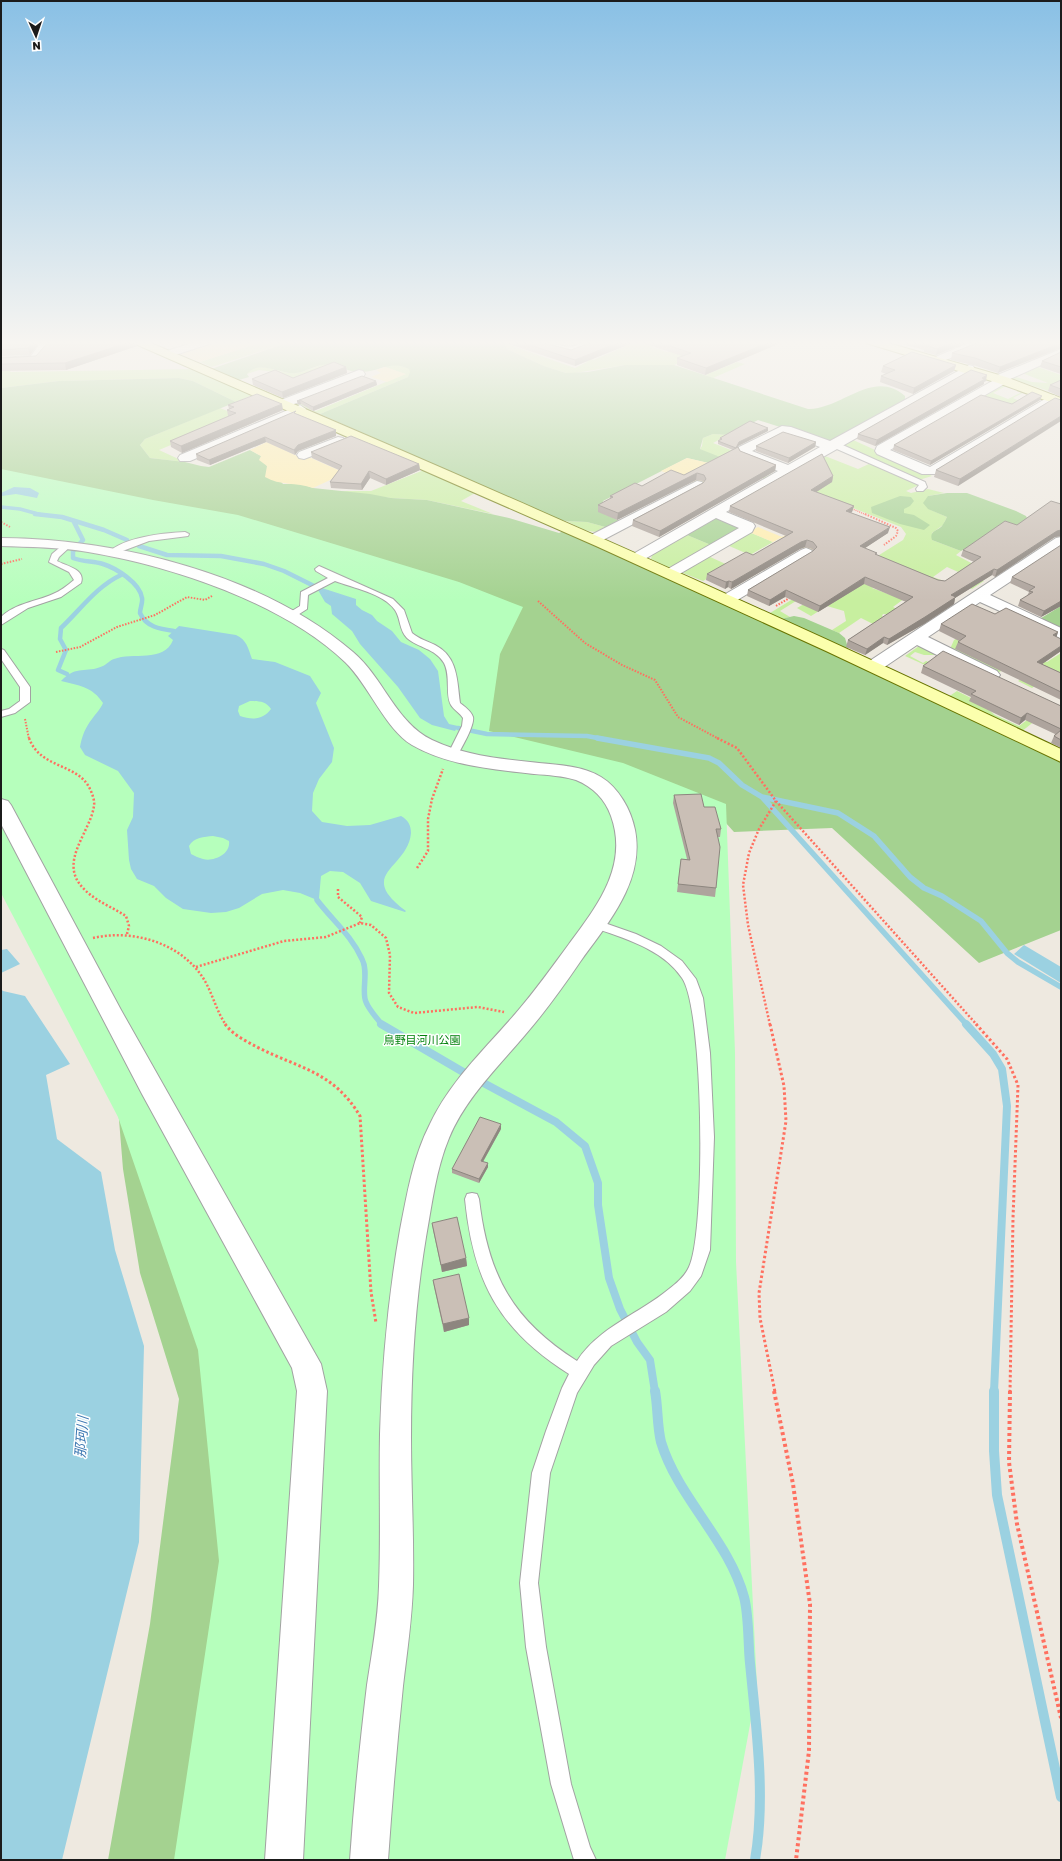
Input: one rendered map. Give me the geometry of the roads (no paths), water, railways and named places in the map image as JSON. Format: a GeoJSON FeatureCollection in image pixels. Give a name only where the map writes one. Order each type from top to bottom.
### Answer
{"type":"FeatureCollection","features":[{"type":"Feature","properties":{"kind":"street"},"geometry":{"type":"LineString","coordinates":[[185,458],[256,428]]}},
{"type":"Feature","properties":{"kind":"street"},"geometry":{"type":"LineString","coordinates":[[345,428],[638,557],[874,666],[1061,756]]}},
{"type":"Feature","properties":{"kind":"street"},"geometry":{"type":"LineString","coordinates":[[638,557],[863,428]]}},
{"type":"Feature","properties":{"kind":"street"},"geometry":{"type":"LineString","coordinates":[[918,428],[882,449],[882,451],[927,471],[933,471],[1009,428]]}},
{"type":"Feature","properties":{"kind":"street"},"geometry":{"type":"LineString","coordinates":[[789,470],[745,453],[744,450],[782,430],[832,445]]}},
{"type":"Feature","properties":{"kind":"street"},"geometry":{"type":"LineString","coordinates":[[304,455],[357,433]]}},
{"type":"Feature","properties":{"kind":"street"},"geometry":{"type":"LineString","coordinates":[[596,538],[697,485]]}},
{"type":"Feature","properties":{"kind":"street"},"geometry":{"type":"LineString","coordinates":[[671,573],[747,529],[748,526],[715,513]]}},
{"type":"Feature","properties":{"kind":"street"},"geometry":{"type":"LineString","coordinates":[[874,666],[1061,541]]}},
{"type":"Feature","properties":{"kind":"street"},"geometry":{"type":"LineString","coordinates":[[1,542],[40,542],[68,545],[112,553],[186,572],[231,587],[290,616],[322,636],[350,659],[370,681],[401,728],[416,740],[453,754],[478,760],[568,772],[592,779],[610,794],[621,816],[626,837],[626,858],[618,890],[596,924],[528,1016],[463,1091],[452,1106],[436,1138],[422,1182],[405,1281],[396,1410],[396,1592],[375,1779],[369,1860]]}},
{"type":"Feature","properties":{"kind":"street"},"geometry":{"type":"LineString","coordinates":[[1046,551],[1061,557]]}},
{"type":"Feature","properties":{"kind":"street"},"geometry":{"type":"LineString","coordinates":[[728,599],[806,553]]}},
{"type":"Feature","properties":{"kind":"street"},"geometry":{"type":"LineString","coordinates":[[979,596],[1061,634]]}},
{"type":"Feature","properties":{"kind":"street"},"geometry":{"type":"LineString","coordinates":[[917,638],[1006,682]]}},
{"type":"Feature","properties":{"kind":"street"},"geometry":{"type":"LineString","coordinates":[[1,805],[74,946],[306,1364],[312,1391],[284,1860]]}},
{"type":"Feature","properties":{"kind":"lane"},"geometry":{"type":"LineString","coordinates":[[832,445],[922,484],[923,487],[920,489]]}},
{"type":"Feature","properties":{"kind":"lane"},"geometry":{"type":"LineString","coordinates":[[112,553],[124,546],[148,537],[186,534]]}},
{"type":"Feature","properties":{"kind":"lane"},"geometry":{"type":"LineString","coordinates":[[1,622],[12,612],[26,605],[62,593],[78,581],[74,570],[54,562],[54,556],[68,545]]}},
{"type":"Feature","properties":{"kind":"lane"},"geometry":{"type":"LineString","coordinates":[[318,569],[329,581],[388,600],[399,608],[404,627],[410,636],[434,648],[451,665],[455,704],[463,710],[468,718],[465,730],[453,754]]}},
{"type":"Feature","properties":{"kind":"lane"},"geometry":{"type":"LineString","coordinates":[[290,616],[304,607],[304,594],[309,590],[329,581]]}},
{"type":"Feature","properties":{"kind":"lane"},"geometry":{"type":"LineString","coordinates":[[1,652],[25,687],[25,702],[21,706],[1,714]]}},
{"type":"Feature","properties":{"kind":"lane"},"geometry":{"type":"LineString","coordinates":[[585,1860],[580,1849],[561,1784],[536,1647],[529,1583],[541,1473],[554,1431],[570,1388],[588,1359],[605,1341],[642,1319],[685,1286],[696,1271],[702,1250],[708,1110],[703,1040],[695,991],[686,972],[672,959],[646,943],[596,924]]}},
{"type":"Feature","properties":{"kind":"lane"},"geometry":{"type":"LineString","coordinates":[[472,1199],[474,1228],[484,1262],[495,1290],[526,1333],[550,1352],[580,1372]]}},
{"type":"Feature","properties":{"kind":"water"},"geometry":{"type":"Polygon","coordinates":[[[14,487],[30,488],[39,493],[37,498],[16,494],[2,496],[1,493],[14,487]]]}},
{"type":"Feature","properties":{"kind":"water"},"geometry":{"type":"Polygon","coordinates":[[[322,588],[356,599],[356,605],[372,615],[377,621],[392,631],[401,642],[419,650],[430,659],[438,671],[444,716],[449,724],[458,726],[455,731],[432,725],[420,718],[398,687],[360,644],[352,631],[332,614],[331,606],[325,602],[318,590],[322,588]]]}},
{"type":"Feature","properties":{"kind":"water"},"geometry":{"type":"Polygon","coordinates":[[[179,626],[236,635],[245,642],[252,659],[275,662],[310,676],[321,693],[316,703],[334,748],[332,762],[319,779],[313,793],[312,811],[322,822],[347,826],[370,825],[401,816],[406,819],[410,825],[411,833],[408,845],[402,855],[388,871],[384,879],[385,888],[391,898],[406,911],[405,912],[371,901],[360,883],[343,872],[330,871],[321,876],[319,898],[317,900],[300,893],[283,890],[262,894],[239,908],[226,912],[211,913],[183,909],[166,898],[154,886],[137,879],[131,869],[129,860],[127,830],[133,817],[134,793],[118,771],[85,755],[80,747],[86,729],[103,703],[95,693],[90,690],[61,681],[77,671],[97,668],[103,666],[111,660],[121,657],[147,656],[163,652],[169,647],[173,640],[168,636],[179,626]],[[250,701],[239,706],[238,711],[240,716],[257,718],[268,713],[271,709],[269,706],[259,701],[250,701]],[[213,836],[200,838],[191,843],[189,846],[191,854],[207,860],[217,858],[225,853],[229,846],[229,841],[213,836]]]}},
{"type":"Feature","properties":{"kind":"water"},"geometry":{"type":"Polygon","coordinates":[[[1024,945],[1061,967],[1061,983],[1014,954],[1024,945]]]}},
{"type":"Feature","properties":{"kind":"water"},"geometry":{"type":"Polygon","coordinates":[[[7,949],[20,964],[1,973],[1,950],[7,949]]]}},
{"type":"Feature","properties":{"kind":"water","name":"那珂川"},"geometry":{"type":"Polygon","coordinates":[[[1,989],[3,991],[25,996],[70,1064],[46,1075],[57,1139],[101,1172],[115,1250],[144,1346],[139,1542],[62,1860],[1,1860],[1,989]]]}},
{"type":"Feature","properties":{"kind":"waterway"},"geometry":{"type":"LineString","coordinates":[[1,507],[20,509],[41,515]]}},
{"type":"Feature","properties":{"kind":"waterway"},"geometry":{"type":"LineString","coordinates":[[35,514],[41,515]]}},
{"type":"Feature","properties":{"kind":"waterway"},"geometry":{"type":"LineString","coordinates":[[41,515],[62,517],[104,530],[127,540]]}},
{"type":"Feature","properties":{"kind":"waterway"},"geometry":{"type":"LineString","coordinates":[[74,522],[83,540],[73,551],[73,558],[103,564],[127,577],[140,592],[142,600],[140,613],[143,618],[154,626],[174,631]]}},
{"type":"Feature","properties":{"kind":"waterway"},"geometry":{"type":"LineString","coordinates":[[139,546],[167,555],[221,556],[264,564],[284,571],[320,589]]}},
{"type":"Feature","properties":{"kind":"waterway"},"geometry":{"type":"LineString","coordinates":[[67,674],[58,670],[66,650],[60,639],[61,628],[96,592],[104,585],[121,575]]}},
{"type":"Feature","properties":{"kind":"waterway"},"geometry":{"type":"LineString","coordinates":[[458,728],[487,734],[587,736],[603,739]]}},
{"type":"Feature","properties":{"kind":"waterway"},"geometry":{"type":"LineString","coordinates":[[597,738],[709,758],[719,763],[742,785],[762,797]]}},
{"type":"Feature","properties":{"kind":"waterway"},"geometry":{"type":"LineString","coordinates":[[762,797],[838,813],[874,836],[910,877],[924,888],[942,896],[981,921],[1007,953],[1018,962],[1061,987]]}},
{"type":"Feature","properties":{"kind":"waterway"},"geometry":{"type":"LineString","coordinates":[[762,797],[967,1025]]}},
{"type":"Feature","properties":{"kind":"waterway"},"geometry":{"type":"LineString","coordinates":[[317,900],[358,950],[365,970],[364,993],[366,1002],[381,1024]]}},
{"type":"Feature","properties":{"kind":"waterway"},"geometry":{"type":"LineString","coordinates":[[381,1024],[470,1076]]}},
{"type":"Feature","properties":{"kind":"waterway"},"geometry":{"type":"LineString","coordinates":[[966,1024],[993,1054],[1002,1069],[1007,1106],[994,1392]]}},
{"type":"Feature","properties":{"kind":"waterway"},"geometry":{"type":"LineString","coordinates":[[478,1080],[556,1122],[585,1146],[598,1183],[598,1205],[609,1278],[620,1309],[637,1342],[650,1360],[655,1392]]}},
{"type":"Feature","properties":{"kind":"waterway"},"geometry":{"type":"LineString","coordinates":[[655,1391],[661,1442],[669,1462],[679,1482],[727,1557],[737,1577],[746,1604],[760,1787],[760,1812],[755,1860]]}},
{"type":"Feature","properties":{"kind":"waterway"},"geometry":{"type":"LineString","coordinates":[[994,1392],[994,1451],[997,1495],[1061,1797]]}},
{"type":"Feature","properties":{"kind":"park label","name":"鳥野目河川公園"},"geometry":{"type":"Point","coordinates":[422,1039]}}]}
